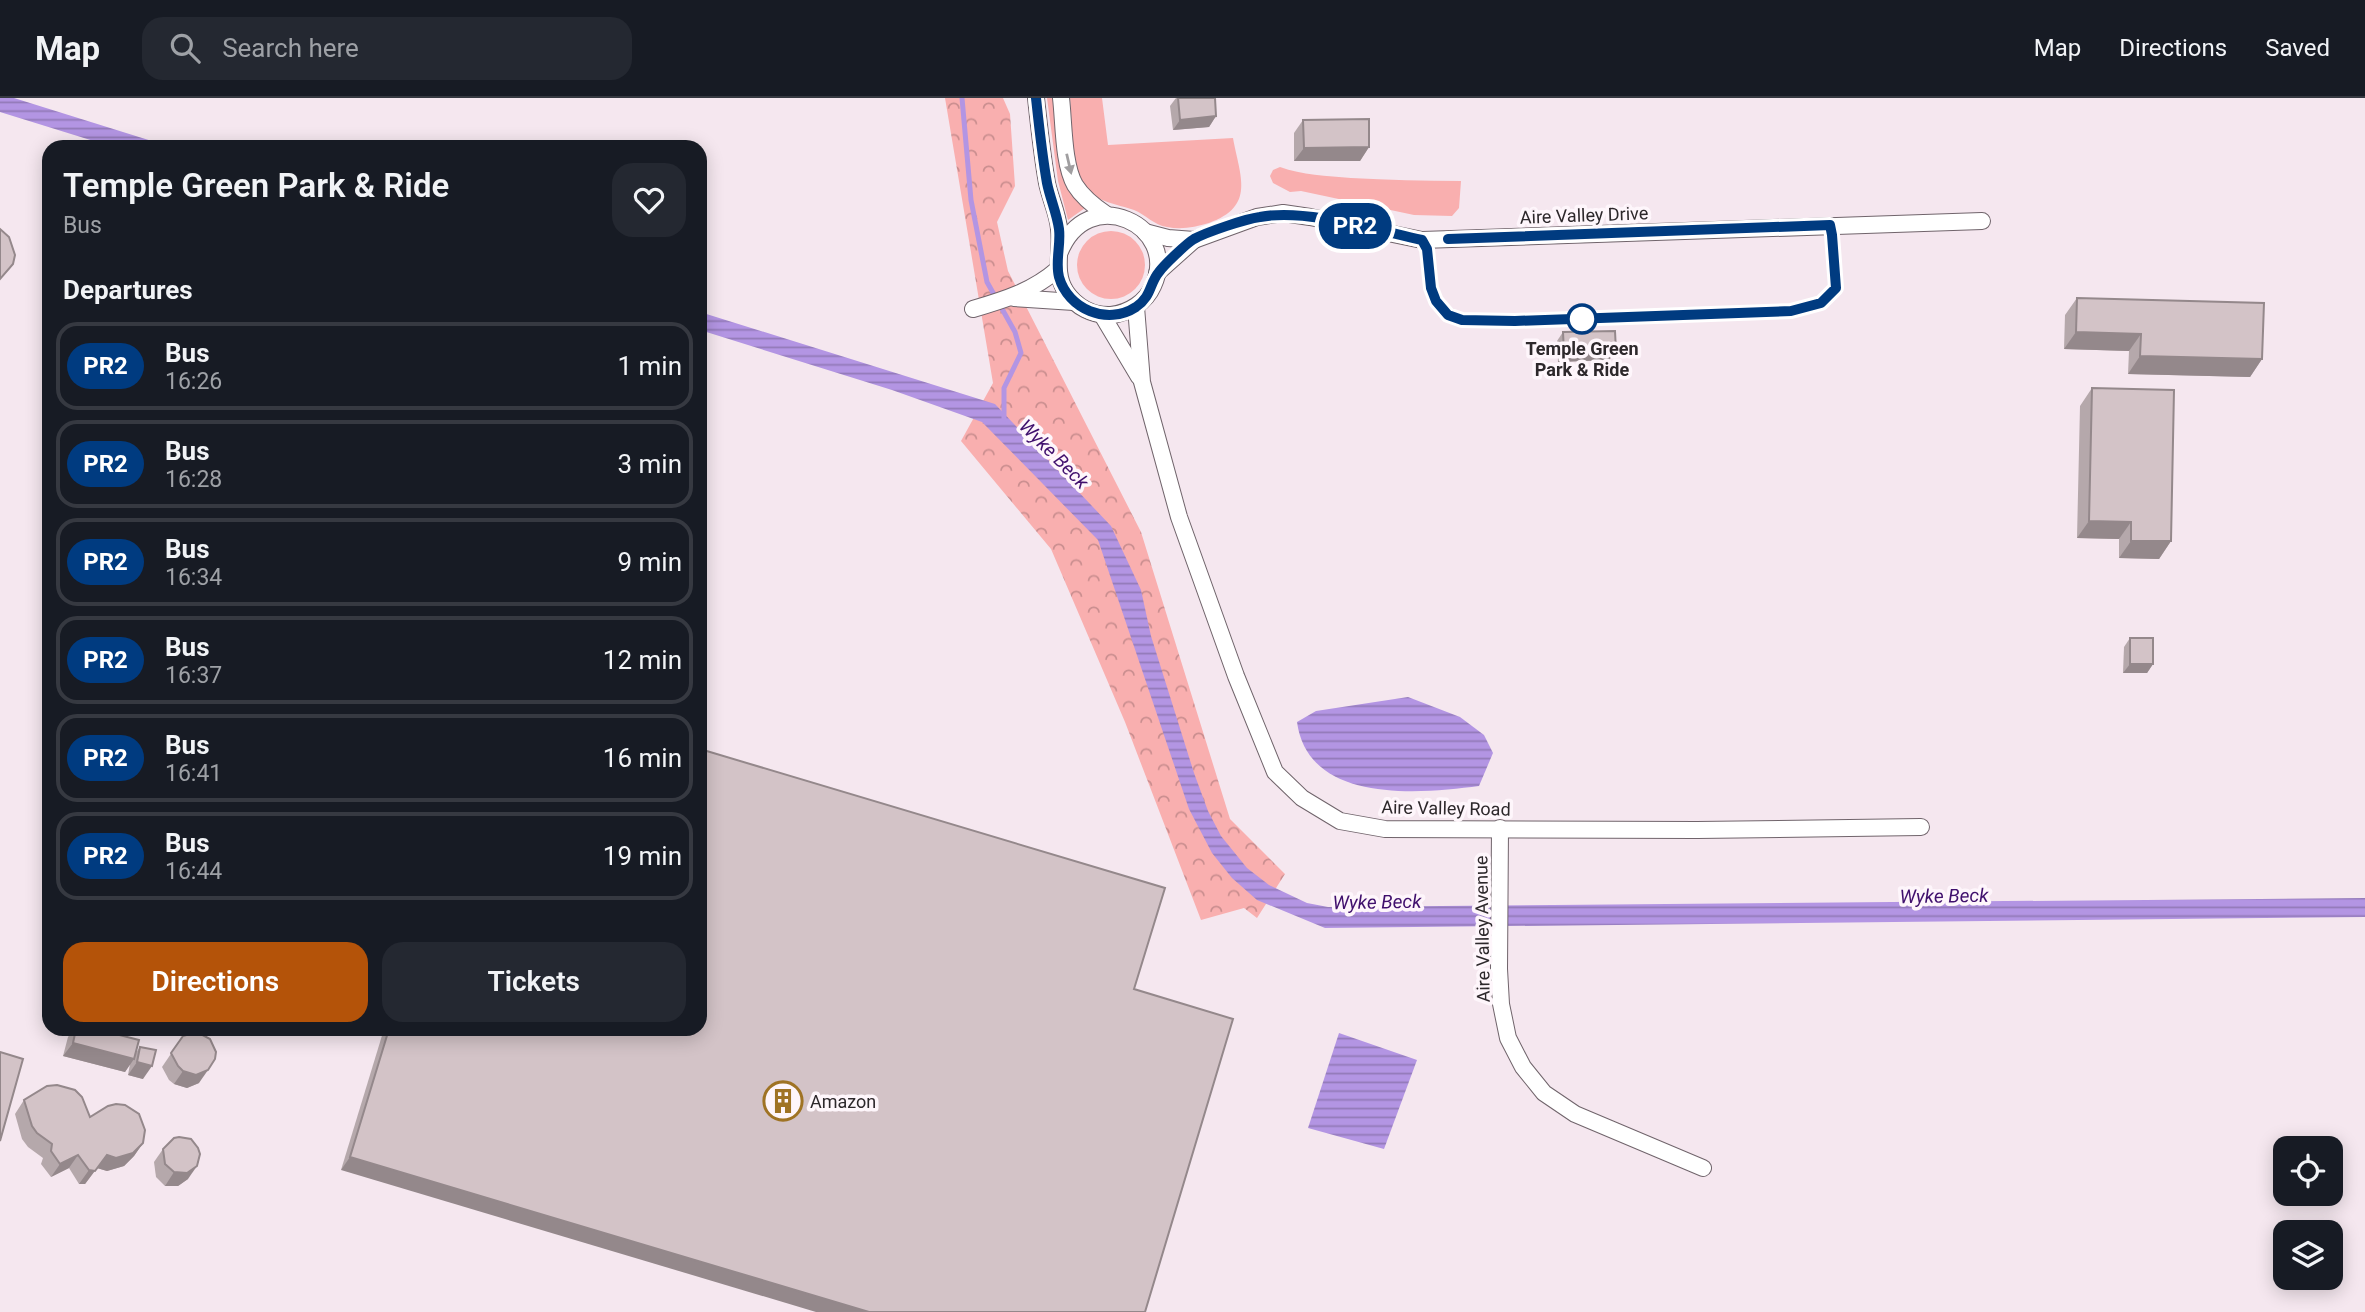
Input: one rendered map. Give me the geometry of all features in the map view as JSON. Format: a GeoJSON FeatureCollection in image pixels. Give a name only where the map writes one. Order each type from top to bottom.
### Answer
{"type":"FeatureCollection","features":[{"type":"Feature","properties":{"kind":"street"},"geometry":{"type":"LineString","coordinates":[[1036,98],[1047,182],[1059,229],[1059,261],[1065,290],[1074,302],[1087,311],[1114,315],[1136,307],[1146,298],[1157,273],[1157,258],[1153,244],[1145,232],[1128,220],[1107,215],[1088,202],[1074,184],[1067,157],[1062,98]]}},
{"type":"Feature","properties":{"kind":"street","name":"Aire Valley Drive"},"geometry":{"type":"LineString","coordinates":[[1157,273],[1194,240],[1257,217],[1283,213],[1310,216],[1422,240],[1982,221]]}},
{"type":"Feature","properties":{"kind":"street"},"geometry":{"type":"LineString","coordinates":[[973,309],[1011,298],[1037,286],[1059,261],[1072,231],[1094,217],[1107,215]]}},
{"type":"Feature","properties":{"kind":"street","name":"Aire Valley Drive"},"geometry":{"type":"LineString","coordinates":[[1145,232],[1168,238],[1194,240]]}},
{"type":"Feature","properties":{"kind":"street"},"geometry":{"type":"LineString","coordinates":[[1011,298],[1074,302]]}},
{"type":"Feature","properties":{"kind":"street","name":"Aire Valley Road"},"geometry":{"type":"LineString","coordinates":[[1136,307],[1142,382],[1179,517],[1236,676],[1275,772],[1302,798],[1340,821],[1385,829],[1697,830],[1921,827]]}},
{"type":"Feature","properties":{"kind":"street","name":"Aire Valley Road"},"geometry":{"type":"LineString","coordinates":[[1102,315],[1142,382]]}},
{"type":"Feature","properties":{"kind":"street","name":"Aire Valley Avenue"},"geometry":{"type":"LineString","coordinates":[[1500,828],[1501,1004],[1508,1038],[1523,1068],[1544,1093],[1575,1114],[1703,1168]]}},
{"type":"Feature","properties":{"kind":"green space"},"geometry":{"type":"Polygon","coordinates":[[[945,98],[1003,98],[1010,114],[1015,186],[997,222],[1008,271],[1141,532],[1230,819],[1285,874],[1257,918],[1244,908],[1201,920],[1125,722],[1051,549],[961,441],[993,383],[945,98]]]}},
{"type":"Feature","properties":{"kind":"green space"},"geometry":{"type":"Polygon","coordinates":[[[1047,98],[1053,98],[1063,171],[1075,197],[1085,208],[1068,220],[1058,181],[1047,98]]]}},
{"type":"Feature","properties":{"kind":"green space"},"geometry":{"type":"Polygon","coordinates":[[[1070,98],[1102,98],[1108,145],[1233,138],[1241,178],[1239,199],[1234,208],[1209,223],[1173,228],[1162,226],[1134,210],[1096,196],[1086,187],[1077,167],[1070,98]]]}},
{"type":"Feature","properties":{"kind":"green space"},"geometry":{"type":"Polygon","coordinates":[[[1280,167],[1351,178],[1461,181],[1459,208],[1452,216],[1414,215],[1301,191],[1290,192],[1273,183],[1270,176],[1273,170],[1280,167]]]}},
{"type":"Feature","properties":{"kind":"green space"},"geometry":{"type":"Polygon","coordinates":[[[1111,231],[1124,233],[1135,241],[1143,252],[1143,278],[1135,289],[1124,297],[1111,299],[1098,297],[1087,289],[1079,278],[1077,265],[1079,252],[1087,241],[1098,233],[1111,231]]]}},
{"type":"Feature","properties":{"kind":"shaded area"},"geometry":{"type":"Polygon","coordinates":[[[0,98],[14,98],[149,140],[90,140],[0,112],[0,98]]]}},
{"type":"Feature","properties":{"kind":"shaded area"},"geometry":{"type":"Polygon","coordinates":[[[707,314],[995,404],[1111,526],[1141,590],[1151,636],[1194,773],[1208,811],[1221,836],[1247,868],[1269,885],[1307,903],[1328,907],[2365,898],[2365,917],[1325,928],[1257,900],[1232,878],[1212,853],[1189,809],[1098,540],[982,422],[892,390],[707,332],[707,314]]]}},
{"type":"Feature","properties":{"kind":"shaded area"},"geometry":{"type":"Polygon","coordinates":[[[1408,697],[1460,717],[1484,735],[1493,753],[1479,786],[1427,791],[1370,788],[1344,780],[1322,768],[1306,749],[1297,722],[1316,711],[1408,697]]]}},
{"type":"Feature","properties":{"kind":"shaded area"},"geometry":{"type":"Polygon","coordinates":[[[1339,1033],[1417,1060],[1384,1149],[1308,1128],[1339,1033]]]}},
{"type":"Feature","properties":{"kind":"building"},"geometry":{"type":"Polygon","coordinates":[[[1178,98],[1215,98],[1216,116],[1180,120],[1178,98]]]}},
{"type":"Feature","properties":{"kind":"building"},"geometry":{"type":"Polygon","coordinates":[[[1369,119],[1369,147],[1304,148],[1303,120],[1369,119]]]}},
{"type":"Feature","properties":{"kind":"building"},"geometry":{"type":"Polygon","coordinates":[[[0,229],[9,237],[15,255],[13,264],[0,279],[0,229]]]}},
{"type":"Feature","properties":{"kind":"building"},"geometry":{"type":"Polygon","coordinates":[[[2077,298],[2264,303],[2262,359],[2140,356],[2141,334],[2076,332],[2077,298]]]}},
{"type":"Feature","properties":{"kind":"building"},"geometry":{"type":"Polygon","coordinates":[[[1615,331],[1616,351],[1564,353],[1563,332],[1615,331]]]}},
{"type":"Feature","properties":{"kind":"building"},"geometry":{"type":"Polygon","coordinates":[[[2092,388],[2174,390],[2171,541],[2131,541],[2131,522],[2089,521],[2092,388]]]}},
{"type":"Feature","properties":{"kind":"building"},"geometry":{"type":"Polygon","coordinates":[[[2130,638],[2153,638],[2153,664],[2130,664],[2130,638]]]}},
{"type":"Feature","properties":{"kind":"building","name":"Amazon"},"geometry":{"type":"Polygon","coordinates":[[[707,751],[1165,888],[1134,989],[1233,1019],[1145,1312],[869,1312],[350,1157],[387,1036],[707,1036],[707,751]]]}},
{"type":"Feature","properties":{"kind":"building"},"geometry":{"type":"Polygon","coordinates":[[[74,1036],[123,1036],[139,1040],[134,1059],[73,1043],[74,1036]]]}},
{"type":"Feature","properties":{"kind":"building"},"geometry":{"type":"Polygon","coordinates":[[[183,1036],[204,1036],[210,1039],[216,1052],[208,1070],[196,1075],[183,1071],[171,1053],[183,1036]]]}},
{"type":"Feature","properties":{"kind":"building"},"geometry":{"type":"Polygon","coordinates":[[[140,1047],[156,1050],[152,1066],[137,1062],[140,1047]]]}},
{"type":"Feature","properties":{"kind":"building"},"geometry":{"type":"Polygon","coordinates":[[[0,1052],[23,1059],[0,1141],[0,1052]]]}},
{"type":"Feature","properties":{"kind":"building"},"geometry":{"type":"Polygon","coordinates":[[[57,1085],[75,1090],[82,1097],[90,1117],[116,1104],[125,1105],[139,1114],[145,1130],[143,1143],[133,1153],[116,1158],[107,1155],[95,1171],[89,1170],[78,1155],[60,1164],[51,1151],[52,1144],[32,1126],[24,1100],[47,1086],[57,1085]]]}},
{"type":"Feature","properties":{"kind":"building"},"geometry":{"type":"Polygon","coordinates":[[[174,1138],[191,1139],[200,1154],[197,1166],[187,1173],[174,1172],[165,1164],[163,1149],[174,1138]]]}},
{"type":"Feature","properties":{"kind":"waterway"},"geometry":{"type":"LineString","coordinates":[[962,98],[971,200],[987,282],[1015,332],[1021,353],[1004,388],[1004,420]]}},
{"type":"Feature","properties":{"kind":"bus line","name":"PR2"},"geometry":{"type":"LineString","coordinates":[[1036,98],[1047,182],[1059,229],[1059,276],[1074,302],[1087,311],[1102,315],[1114,315],[1136,307],[1146,298],[1157,273],[1194,240],[1257,217],[1283,213],[1310,216],[1422,240],[1427,249],[1431,288],[1436,301],[1448,315],[1462,320],[1515,321],[1791,311],[1821,303],[1836,288],[1830,225],[1448,239]]}},
{"type":"Feature","properties":{"kind":"place","name":"Temple Green Park & Ride"},"geometry":{"type":"Point","coordinates":[1582,319]}},
{"type":"Feature","properties":{"kind":"place","name":"Amazon"},"geometry":{"type":"Point","coordinates":[783,1101]}},
{"type":"Feature","properties":{"kind":"water label","name":"Wyke Beck"},"geometry":{"type":"Point","coordinates":[1054,454]}},
{"type":"Feature","properties":{"kind":"water label","name":"Wyke Beck"},"geometry":{"type":"Point","coordinates":[1944,896]}},
{"type":"Feature","properties":{"kind":"water label","name":"Wyke Beck"},"geometry":{"type":"Point","coordinates":[1377,902]}}]}
